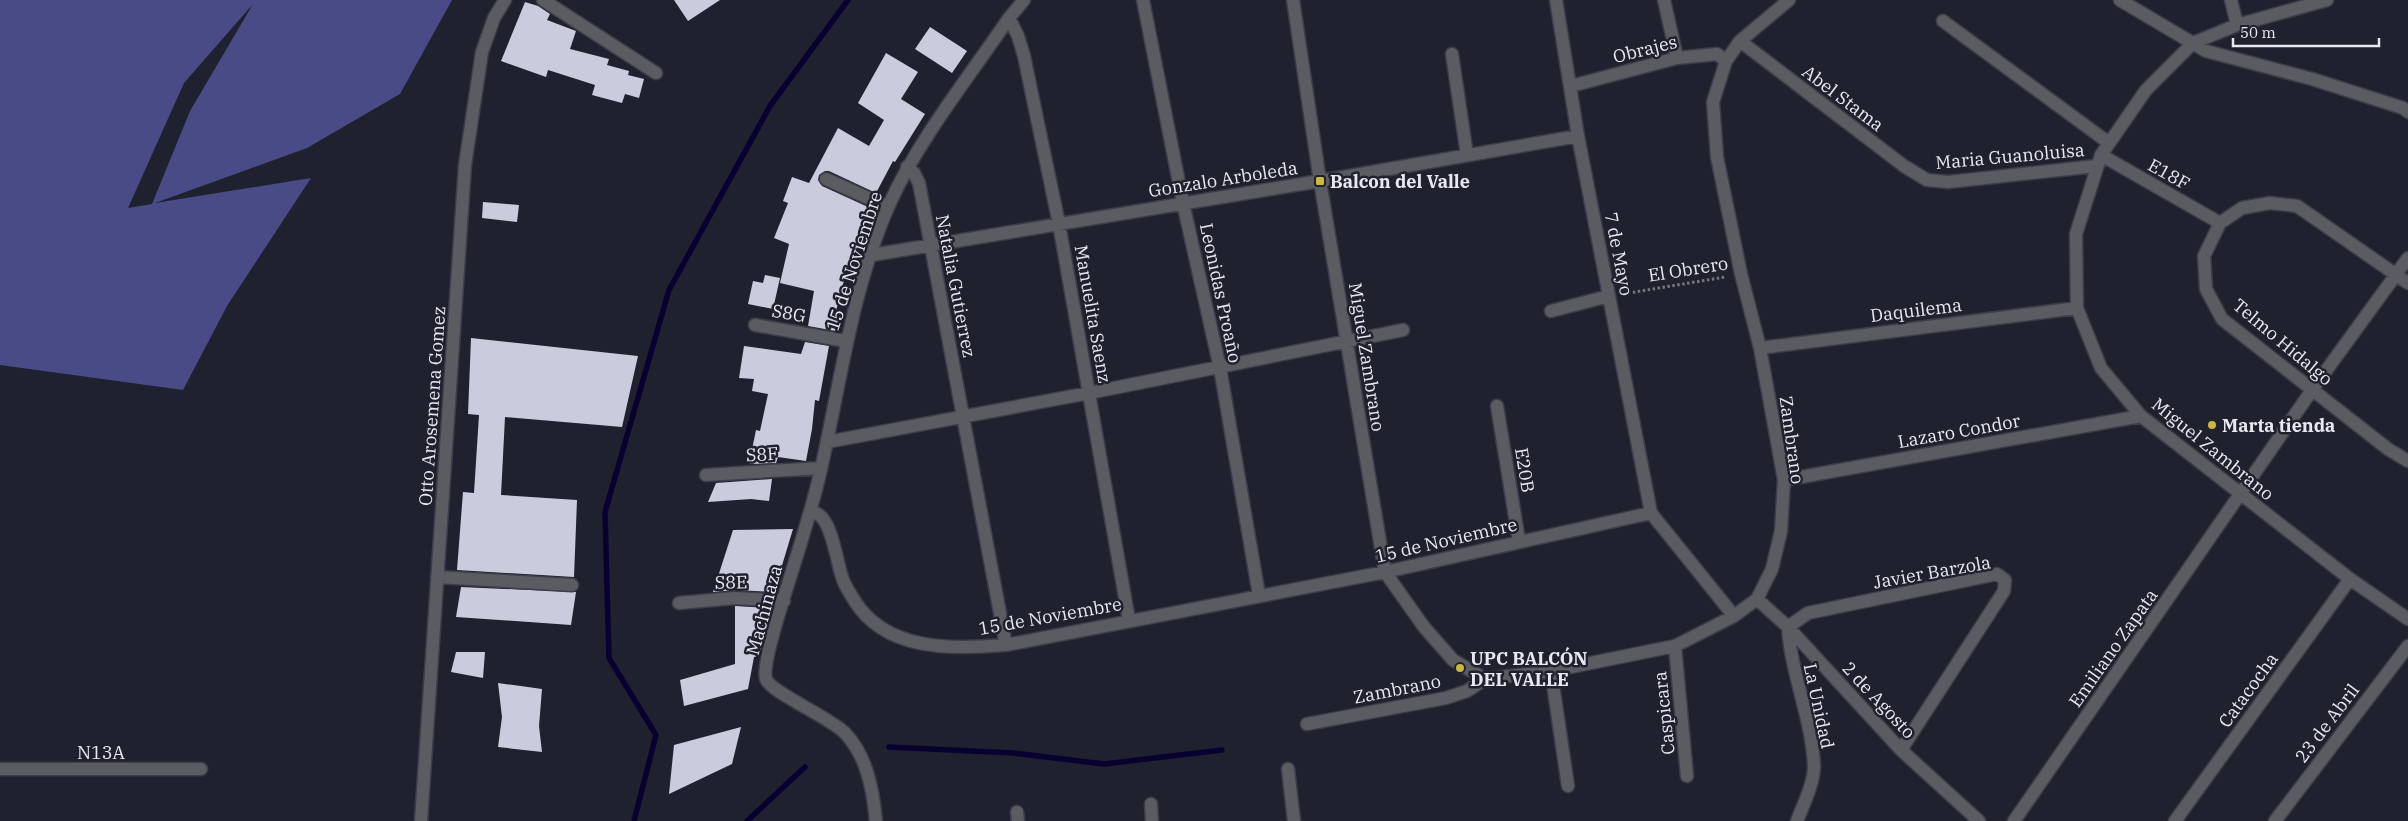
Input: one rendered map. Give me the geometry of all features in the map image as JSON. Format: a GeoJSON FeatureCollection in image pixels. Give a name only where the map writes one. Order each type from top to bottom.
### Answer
{"type":"FeatureCollection","features":[{"type":"Feature","properties":{"kind":"street","name":"Otto Arosemena Gomez"},"geometry":{"type":"LineString","coordinates":[[421,821],[465,165],[482,52],[494,18],[505,0]]}},
{"type":"Feature","properties":{"kind":"street"},"geometry":{"type":"LineString","coordinates":[[542,0],[656,73]]}},
{"type":"Feature","properties":{"kind":"street","name":"15 de Noviembre"},"geometry":{"type":"LineString","coordinates":[[1024,0],[1009,18],[907,167],[888,207],[856,301],[846,341],[811,510],[823,519],[843,581],[859,608],[874,623],[894,636],[926,645],[963,648],[1006,645],[1385,572],[1651,513]]}},
{"type":"Feature","properties":{"kind":"street","name":"Leonidas Proaño"},"geometry":{"type":"LineString","coordinates":[[1143,0],[1183,204],[1220,368],[1259,595]]}},
{"type":"Feature","properties":{"kind":"street","name":"Miguel Zambrano"},"geometry":{"type":"LineString","coordinates":[[1293,0],[1320,181],[1385,572],[1424,628],[1453,660],[1485,679]]}},
{"type":"Feature","properties":{"kind":"street","name":"7 de Mayo"},"geometry":{"type":"LineString","coordinates":[[1556,0],[1578,136],[1651,513]]}},
{"type":"Feature","properties":{"kind":"street"},"geometry":{"type":"LineString","coordinates":[[1664,0],[1677,58]]}},
{"type":"Feature","properties":{"kind":"street","name":"Zambrano"},"geometry":{"type":"LineString","coordinates":[[1307,724],[1446,698],[1467,691],[1485,679],[1551,671],[1675,646],[1734,616],[1756,600],[1772,570],[1781,531],[1784,480],[1760,348],[1741,274],[1717,157],[1713,102],[1726,61],[1740,41],[1789,0]]}},
{"type":"Feature","properties":{"kind":"street"},"geometry":{"type":"LineString","coordinates":[[2120,0],[2206,51],[2312,79],[2406,109]]}},
{"type":"Feature","properties":{"kind":"street"},"geometry":{"type":"LineString","coordinates":[[2231,0],[2237,25]]}},
{"type":"Feature","properties":{"kind":"street","name":"Miguel Zambrano"},"geometry":{"type":"LineString","coordinates":[[2328,0],[2237,25],[2192,43],[2146,90],[2098,160],[2076,234],[2077,308],[2101,368],[2141,416],[2350,579],[2408,618]]}},
{"type":"Feature","properties":{"kind":"street","name":"Manuelita Saenz"},"geometry":{"type":"LineString","coordinates":[[1009,18],[1018,36],[1024,56],[1059,224],[1129,620]]}},
{"type":"Feature","properties":{"kind":"street"},"geometry":{"type":"LineString","coordinates":[[1943,22],[2109,143]]}},
{"type":"Feature","properties":{"kind":"street","name":"Abel Stama"},"geometry":{"type":"LineString","coordinates":[[1740,41],[1904,166],[1927,180]]}},
{"type":"Feature","properties":{"kind":"street"},"geometry":{"type":"LineString","coordinates":[[1452,54],[1467,155]]}},
{"type":"Feature","properties":{"kind":"street","name":"Obrajes"},"geometry":{"type":"LineString","coordinates":[[1571,86],[1677,58],[1717,54],[1726,61]]}},
{"type":"Feature","properties":{"kind":"street","name":"Gonzalo Arboleda"},"geometry":{"type":"LineString","coordinates":[[872,255],[1578,136]]}},
{"type":"Feature","properties":{"kind":"street","name":"Maria Guanoluisa"},"geometry":{"type":"LineString","coordinates":[[1927,180],[1948,182],[2098,160]]}},
{"type":"Feature","properties":{"kind":"street","name":"E18F"},"geometry":{"type":"LineString","coordinates":[[2098,160],[2220,223]]}},
{"type":"Feature","properties":{"kind":"street","name":"Natalia Gutierrez"},"geometry":{"type":"LineString","coordinates":[[907,167],[914,173],[919,183],[1006,645]]}},
{"type":"Feature","properties":{"kind":"street"},"geometry":{"type":"LineString","coordinates":[[826,179],[888,207]]}},
{"type":"Feature","properties":{"kind":"street","name":"Telmo Hidalgo"},"geometry":{"type":"LineString","coordinates":[[2408,283],[2297,206],[2270,203],[2242,208],[2220,223],[2204,256],[2206,289],[2222,319],[2388,449],[2408,461]]}},
{"type":"Feature","properties":{"kind":"street","name":"Emiliano Zapata"},"geometry":{"type":"LineString","coordinates":[[2014,821],[2312,390],[2408,258]]}},
{"type":"Feature","properties":{"kind":"street"},"geometry":{"type":"LineString","coordinates":[[1551,311],[1609,296]]}},
{"type":"Feature","properties":{"kind":"street","name":"Daquilema"},"geometry":{"type":"LineString","coordinates":[[1760,348],[2077,308]]}},
{"type":"Feature","properties":{"kind":"street","name":"S8G"},"geometry":{"type":"LineString","coordinates":[[755,325],[846,341]]}},
{"type":"Feature","properties":{"kind":"street"},"geometry":{"type":"LineString","coordinates":[[826,442],[1220,368],[1403,330]]}},
{"type":"Feature","properties":{"kind":"street","name":"E20B"},"geometry":{"type":"LineString","coordinates":[[1497,406],[1519,541]]}},
{"type":"Feature","properties":{"kind":"street","name":"Lazaro Condor"},"geometry":{"type":"LineString","coordinates":[[1784,480],[2141,416]]}},
{"type":"Feature","properties":{"kind":"street","name":"S8F"},"geometry":{"type":"LineString","coordinates":[[706,475],[821,468]]}},
{"type":"Feature","properties":{"kind":"street","name":"Machinaza"},"geometry":{"type":"LineString","coordinates":[[811,510],[770,650],[766,679],[771,687],[813,710],[845,733],[862,759],[873,790],[876,821]]}},
{"type":"Feature","properties":{"kind":"street"},"geometry":{"type":"LineString","coordinates":[[1651,513],[1734,616]]}},
{"type":"Feature","properties":{"kind":"street","name":"Javier Barzola"},"geometry":{"type":"LineString","coordinates":[[1788,626],[1808,612],[1997,574],[2005,580],[2004,591],[1901,750]]}},
{"type":"Feature","properties":{"kind":"street"},"geometry":{"type":"LineString","coordinates":[[438,577],[572,585]]}},
{"type":"Feature","properties":{"kind":"street","name":"Catacocha"},"geometry":{"type":"LineString","coordinates":[[2175,821],[2350,579]]}},
{"type":"Feature","properties":{"kind":"street","name":"S8E"},"geometry":{"type":"LineString","coordinates":[[678,603],[735,598],[784,601]]}},
{"type":"Feature","properties":{"kind":"street","name":"2 de Agosto"},"geometry":{"type":"LineString","coordinates":[[1756,600],[1788,626],[1901,750],[1979,821]]}},
{"type":"Feature","properties":{"kind":"street","name":"La Unidad"},"geometry":{"type":"LineString","coordinates":[[1788,626],[1790,653],[1810,739],[1814,768],[1807,795],[1797,821]]}},
{"type":"Feature","properties":{"kind":"street","name":"Caspicara"},"geometry":{"type":"LineString","coordinates":[[1675,646],[1687,776]]}},
{"type":"Feature","properties":{"kind":"street","name":"23 de Abril"},"geometry":{"type":"LineString","coordinates":[[2275,821],[2408,646]]}},
{"type":"Feature","properties":{"kind":"street"},"geometry":{"type":"LineString","coordinates":[[1551,671],[1568,786]]}},
{"type":"Feature","properties":{"kind":"street","name":"N13A"},"geometry":{"type":"LineString","coordinates":[[0,769],[201,769]]}},
{"type":"Feature","properties":{"kind":"street"},"geometry":{"type":"LineString","coordinates":[[1288,769],[1294,821]]}},
{"type":"Feature","properties":{"kind":"street"},"geometry":{"type":"LineString","coordinates":[[1151,804],[1152,821]]}},
{"type":"Feature","properties":{"kind":"path","name":"El Obrero"},"geometry":{"type":"LineString","coordinates":[[1609,296],[1741,274]]}},
{"type":"Feature","properties":{"kind":"shaded area"},"geometry":{"type":"Polygon","coordinates":[[[0,0],[452,0],[400,94],[307,148],[155,203],[311,178],[227,306],[183,390],[0,365],[0,0]],[[253,4],[184,83],[128,208],[152,204],[190,111],[253,4]]]}},
{"type":"Feature","properties":{"kind":"building"},"geometry":{"type":"Polygon","coordinates":[[[674,0],[720,0],[688,21],[674,0]]]}},
{"type":"Feature","properties":{"kind":"building"},"geometry":{"type":"Polygon","coordinates":[[[525,2],[538,6],[550,14],[547,20],[576,31],[570,49],[609,59],[607,65],[629,71],[628,75],[644,79],[639,98],[625,94],[622,103],[592,95],[595,85],[548,70],[546,77],[501,61],[525,2]]]}},
{"type":"Feature","properties":{"kind":"building"},"geometry":{"type":"Polygon","coordinates":[[[930,27],[967,51],[952,73],[915,49],[930,27]]]}},
{"type":"Feature","properties":{"kind":"building"},"geometry":{"type":"Polygon","coordinates":[[[886,53],[918,72],[901,99],[925,114],[895,162],[893,161],[876,193],[829,171],[819,175],[818,180],[822,186],[868,207],[863,215],[867,216],[847,269],[836,311],[840,312],[836,331],[808,326],[814,291],[780,283],[789,244],[774,238],[788,203],[783,201],[792,177],[809,183],[838,128],[869,146],[884,120],[858,103],[886,53]]]}},
{"type":"Feature","properties":{"kind":"building"},"geometry":{"type":"Polygon","coordinates":[[[483,202],[519,205],[517,222],[482,218],[483,202]]]}},
{"type":"Feature","properties":{"kind":"building"},"geometry":{"type":"Polygon","coordinates":[[[765,275],[780,278],[773,309],[748,304],[753,281],[763,283],[765,275]]]}},
{"type":"Feature","properties":{"kind":"building"},"geometry":{"type":"Polygon","coordinates":[[[471,338],[638,356],[622,427],[505,417],[501,495],[577,500],[574,577],[457,570],[463,492],[474,493],[479,415],[468,414],[471,338]]]}},
{"type":"Feature","properties":{"kind":"building"},"geometry":{"type":"Polygon","coordinates":[[[805,342],[829,346],[819,401],[815,400],[806,461],[778,457],[776,463],[749,464],[756,430],[760,431],[768,394],[752,391],[754,379],[739,378],[744,346],[801,354],[805,342]]]}},
{"type":"Feature","properties":{"kind":"building"},"geometry":{"type":"Polygon","coordinates":[[[772,479],[769,501],[751,499],[708,502],[716,483],[772,479]]]}},
{"type":"Feature","properties":{"kind":"building"},"geometry":{"type":"Polygon","coordinates":[[[793,529],[774,592],[736,590],[713,592],[733,530],[793,529]]]}},
{"type":"Feature","properties":{"kind":"building"},"geometry":{"type":"Polygon","coordinates":[[[461,587],[576,592],[571,625],[456,617],[461,587]]]}},
{"type":"Feature","properties":{"kind":"building"},"geometry":{"type":"Polygon","coordinates":[[[735,606],[770,608],[759,657],[754,657],[748,689],[684,706],[680,680],[735,664],[735,606]]]}},
{"type":"Feature","properties":{"kind":"building"},"geometry":{"type":"Polygon","coordinates":[[[456,652],[485,652],[483,678],[451,672],[456,652]]]}},
{"type":"Feature","properties":{"kind":"building"},"geometry":{"type":"Polygon","coordinates":[[[498,683],[542,689],[539,726],[542,752],[498,747],[502,717],[498,683]]]}},
{"type":"Feature","properties":{"kind":"building"},"geometry":{"type":"Polygon","coordinates":[[[741,727],[732,764],[669,794],[674,745],[741,727]]]}},
{"type":"Feature","properties":{"kind":"waterway"},"geometry":{"type":"LineString","coordinates":[[634,821],[656,735],[609,658],[605,512],[669,290],[770,106],[848,0]]}},
{"type":"Feature","properties":{"kind":"waterway"},"geometry":{"type":"LineString","coordinates":[[889,747],[1013,753],[1104,764],[1222,750]]}},
{"type":"Feature","properties":{"kind":"waterway"},"geometry":{"type":"LineString","coordinates":[[747,821],[805,767]]}},
{"type":"Feature","properties":{"kind":"place","name":"Balcon del Valle"},"geometry":{"type":"Point","coordinates":[1320,181]}},
{"type":"Feature","properties":{"kind":"place","name":"Marta tienda"},"geometry":{"type":"Point","coordinates":[2212,425]}},
{"type":"Feature","properties":{"kind":"place","name":"UPC BALCÓN DEL VALLE"},"geometry":{"type":"Point","coordinates":[1460,668]}}]}
